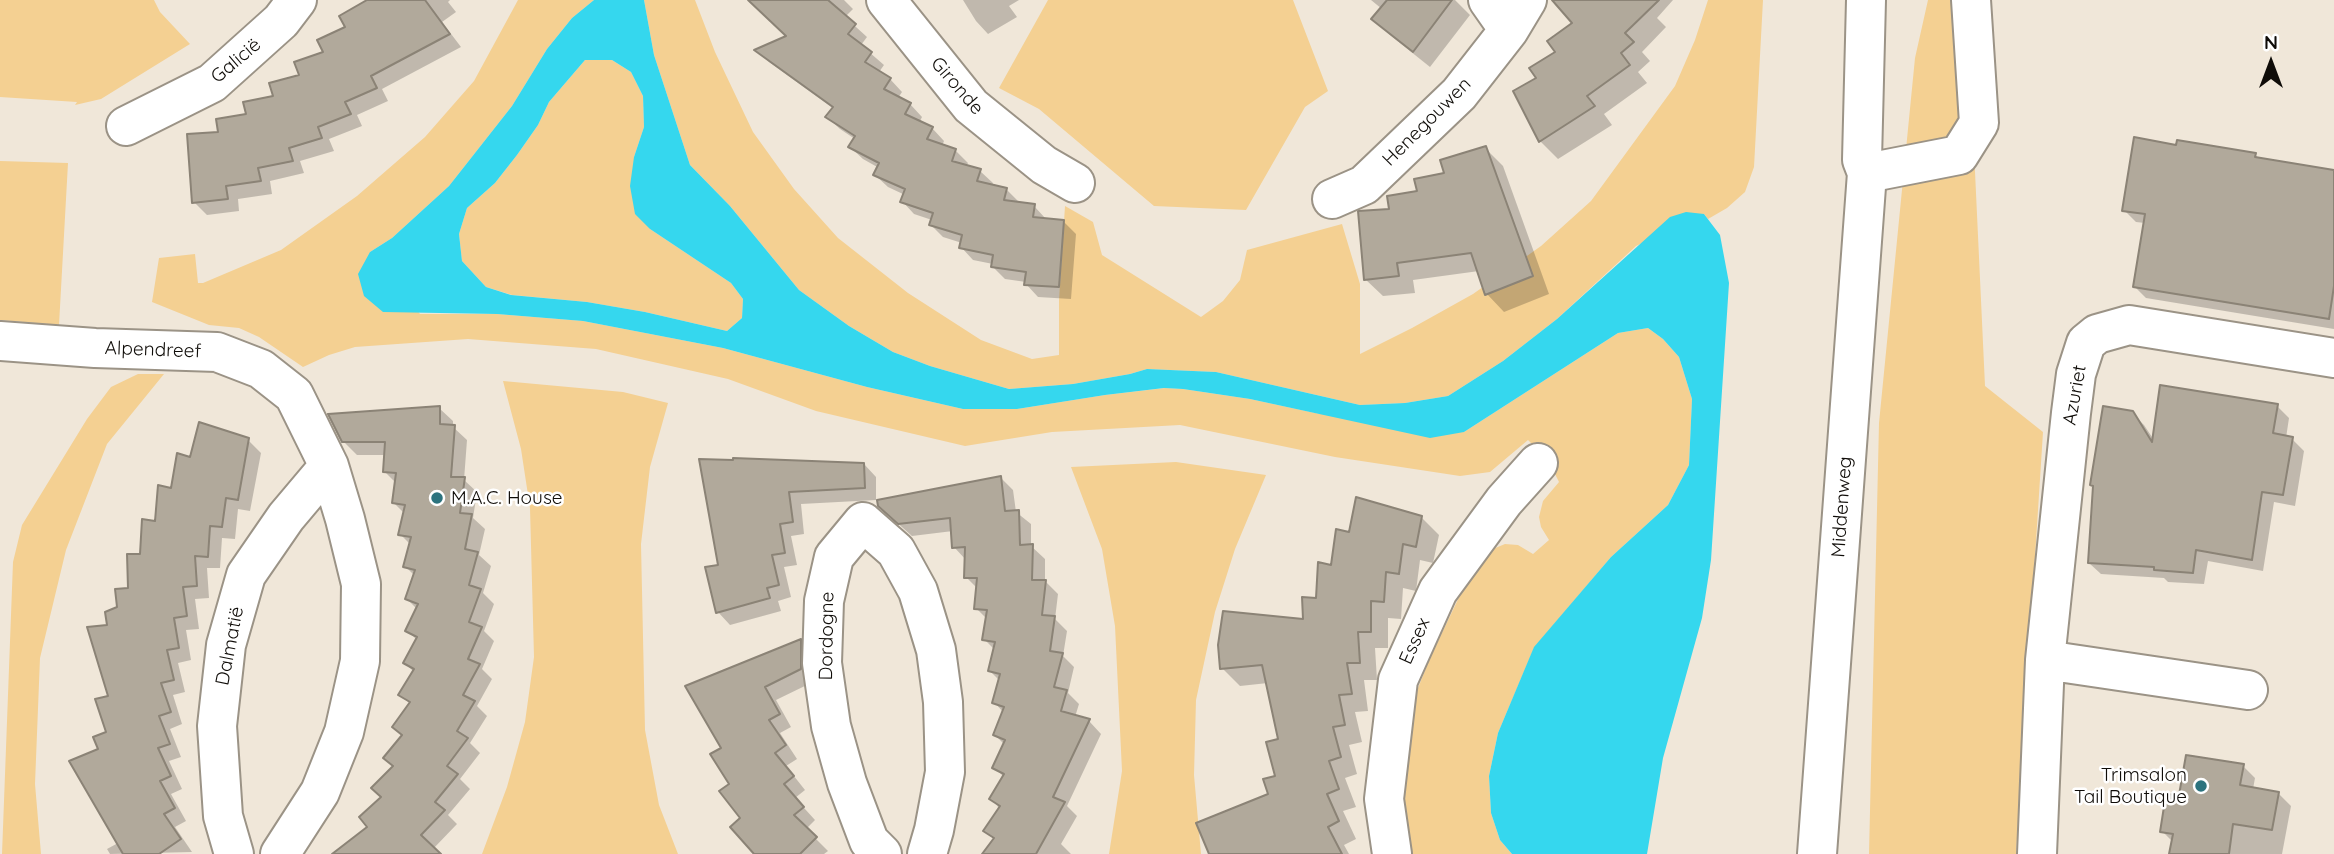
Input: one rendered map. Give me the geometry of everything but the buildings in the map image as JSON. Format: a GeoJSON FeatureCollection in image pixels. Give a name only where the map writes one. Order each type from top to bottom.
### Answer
{"type":"FeatureCollection","features":[{"type":"Feature","properties":{"kind":"street","name":"Galicië"},"geometry":{"type":"LineString","coordinates":[[126,126],[212,83],[281,21],[297,0]]}},
{"type":"Feature","properties":{"kind":"street","name":"Gironde"},"geometry":{"type":"LineString","coordinates":[[886,0],[971,106],[1044,165],[1075,183]]}},
{"type":"Feature","properties":{"kind":"street","name":"Middenweg"},"geometry":{"type":"LineString","coordinates":[[1865,167],[1866,0]]}},
{"type":"Feature","properties":{"kind":"street","name":"Middenweg"},"geometry":{"type":"LineString","coordinates":[[1817,854],[1865,167],[1886,0]]}},
{"type":"Feature","properties":{"kind":"street"},"geometry":{"type":"LineString","coordinates":[[1865,167],[1959,155],[1979,123],[1971,0]]}},
{"type":"Feature","properties":{"kind":"street","name":"Henegouwen"},"geometry":{"type":"LineString","coordinates":[[1332,199],[1364,185],[1459,94],[1508,10]]}},
{"type":"Feature","properties":{"kind":"street","name":"Azuriet"},"geometry":{"type":"LineString","coordinates":[[2037,854],[2045,660],[2076,374],[2086,343],[2097,334],[2129,325],[2334,358]]}},
{"type":"Feature","properties":{"kind":"street","name":"Alpendreef"},"geometry":{"type":"LineString","coordinates":[[0,341],[125,350],[217,352],[261,369],[294,395],[329,466]]}},
{"type":"Feature","properties":{"kind":"street","name":"Essex"},"geometry":{"type":"LineString","coordinates":[[1392,854],[1384,799],[1398,680],[1438,591],[1504,501],[1538,463]]}},
{"type":"Feature","properties":{"kind":"street"},"geometry":{"type":"LineString","coordinates":[[280,854],[320,792],[344,732],[360,661],[361,584],[329,466]]}},
{"type":"Feature","properties":{"kind":"street","name":"Dalmatië"},"geometry":{"type":"LineString","coordinates":[[234,854],[223,816],[217,726],[226,645],[246,575],[286,517],[329,466]]}},
{"type":"Feature","properties":{"kind":"street","name":"Dordogne"},"geometry":{"type":"LineString","coordinates":[[882,854],[869,841],[847,783],[831,726],[822,663],[824,601],[834,557],[863,522],[896,551],[918,591],[936,650],[943,702],[945,772],[927,854]]}},
{"type":"Feature","properties":{"kind":"street"},"geometry":{"type":"LineString","coordinates":[[2045,660],[2248,690]]}},
{"type":"Feature","properties":{"kind":"shaded area"},"geometry":{"type":"Polygon","coordinates":[[[0,0],[154,0],[160,12],[190,44],[101,99],[75,105],[77,102],[0,97],[0,0]]]}},
{"type":"Feature","properties":{"kind":"shaded area"},"geometry":{"type":"Polygon","coordinates":[[[518,0],[594,0],[572,18],[547,49],[512,106],[449,186],[392,238],[370,252],[420,314],[497,314],[583,321],[723,348],[867,387],[963,409],[1017,409],[1165,388],[1250,399],[1315,413],[1464,432],[1618,333],[1648,328],[1663,339],[1679,357],[1692,399],[1689,465],[1668,505],[1611,557],[1534,648],[1498,733],[1489,776],[1491,813],[1500,840],[1512,854],[1406,854],[1398,794],[1412,703],[1472,570],[1488,551],[1505,544],[1518,545],[1533,554],[1549,540],[1541,527],[1539,517],[1543,501],[1559,482],[1548,460],[1528,440],[1490,472],[1460,476],[1335,457],[1180,425],[1052,432],[965,446],[816,411],[728,379],[596,349],[468,339],[355,347],[303,367],[259,337],[239,328],[209,325],[152,302],[159,258],[195,254],[198,283],[203,283],[281,250],[357,196],[425,137],[474,81],[518,0]]]}},
{"type":"Feature","properties":{"kind":"shaded area"},"geometry":{"type":"Polygon","coordinates":[[[644,0],[695,0],[715,52],[753,132],[794,189],[838,238],[908,293],[981,340],[1032,359],[1059,355],[1059,300],[1065,206],[1093,222],[1102,255],[1201,317],[1223,301],[1240,280],[1247,250],[1342,224],[1360,284],[1360,354],[1412,328],[1473,294],[1541,246],[1591,201],[1675,86],[1695,40],[1708,0],[1763,0],[1754,167],[1745,192],[1727,208],[1708,219],[1704,214],[1636,246],[1557,319],[1503,361],[1448,396],[1405,403],[1360,405],[1216,372],[1147,369],[1073,384],[1009,389],[893,352],[849,326],[799,290],[730,206],[690,165],[654,55],[644,0]]]}},
{"type":"Feature","properties":{"kind":"shaded area"},"geometry":{"type":"Polygon","coordinates":[[[1048,0],[1293,0],[1328,91],[1305,107],[1246,210],[1154,206],[1039,109],[999,88],[1048,0]]]}},
{"type":"Feature","properties":{"kind":"shaded area"},"geometry":{"type":"Polygon","coordinates":[[[1928,0],[1967,0],[1985,386],[2043,432],[2016,854],[1869,854],[1879,423],[1915,58],[1928,0]]]}},
{"type":"Feature","properties":{"kind":"shaded area"},"geometry":{"type":"Polygon","coordinates":[[[585,60],[612,60],[631,72],[643,96],[644,127],[634,157],[650,229],[731,283],[743,299],[742,318],[727,331],[587,302],[512,295],[486,287],[462,261],[459,234],[467,208],[495,183],[538,125],[549,102],[585,60]]]}},
{"type":"Feature","properties":{"kind":"shaded area"},"geometry":{"type":"Polygon","coordinates":[[[0,161],[68,163],[59,325],[0,320],[0,161]]]}},
{"type":"Feature","properties":{"kind":"shaded area"},"geometry":{"type":"Polygon","coordinates":[[[138,374],[164,374],[107,444],[66,550],[40,658],[35,784],[41,854],[2,854],[13,562],[22,525],[87,419],[111,387],[138,374]]]}},
{"type":"Feature","properties":{"kind":"shaded area"},"geometry":{"type":"Polygon","coordinates":[[[503,381],[623,392],[668,403],[650,467],[641,544],[645,730],[659,805],[678,854],[482,854],[507,787],[525,722],[534,657],[530,508],[521,449],[503,381]]]}},
{"type":"Feature","properties":{"kind":"shaded area"},"geometry":{"type":"Polygon","coordinates":[[[1176,462],[1266,475],[1235,549],[1215,612],[1196,700],[1194,775],[1201,854],[1109,854],[1122,771],[1115,626],[1102,549],[1071,467],[1176,462]]]}},
{"type":"Feature","properties":{"kind":"water"},"geometry":{"type":"Polygon","coordinates":[[[594,0],[644,0],[654,55],[690,165],[730,206],[799,290],[849,326],[893,352],[1009,389],[1073,384],[1147,369],[1216,372],[1360,405],[1405,403],[1448,396],[1503,361],[1557,319],[1670,217],[1686,212],[1704,214],[1720,235],[1729,283],[1711,560],[1702,618],[1663,758],[1647,854],[1512,854],[1500,840],[1491,813],[1489,776],[1498,733],[1534,647],[1611,557],[1668,505],[1689,465],[1692,399],[1679,357],[1663,339],[1648,328],[1618,333],[1464,432],[1430,438],[1250,399],[1183,389],[1164,388],[1105,395],[1017,409],[963,409],[867,387],[723,348],[583,321],[497,314],[383,312],[364,296],[358,274],[370,252],[392,238],[449,186],[512,106],[547,49],[572,18],[594,0]],[[585,60],[549,102],[538,125],[495,183],[467,208],[459,234],[462,261],[486,287],[511,295],[587,302],[727,331],[742,318],[743,299],[731,283],[650,229],[635,214],[630,186],[634,157],[644,127],[643,96],[631,72],[612,60],[585,60]]]}},
{"type":"Feature","properties":{"kind":"place","name":"M.A.C. House"},"geometry":{"type":"Point","coordinates":[437,498]}},
{"type":"Feature","properties":{"kind":"place","name":"Trimsalon Tail Boutique"},"geometry":{"type":"Point","coordinates":[2201,786]}}]}
